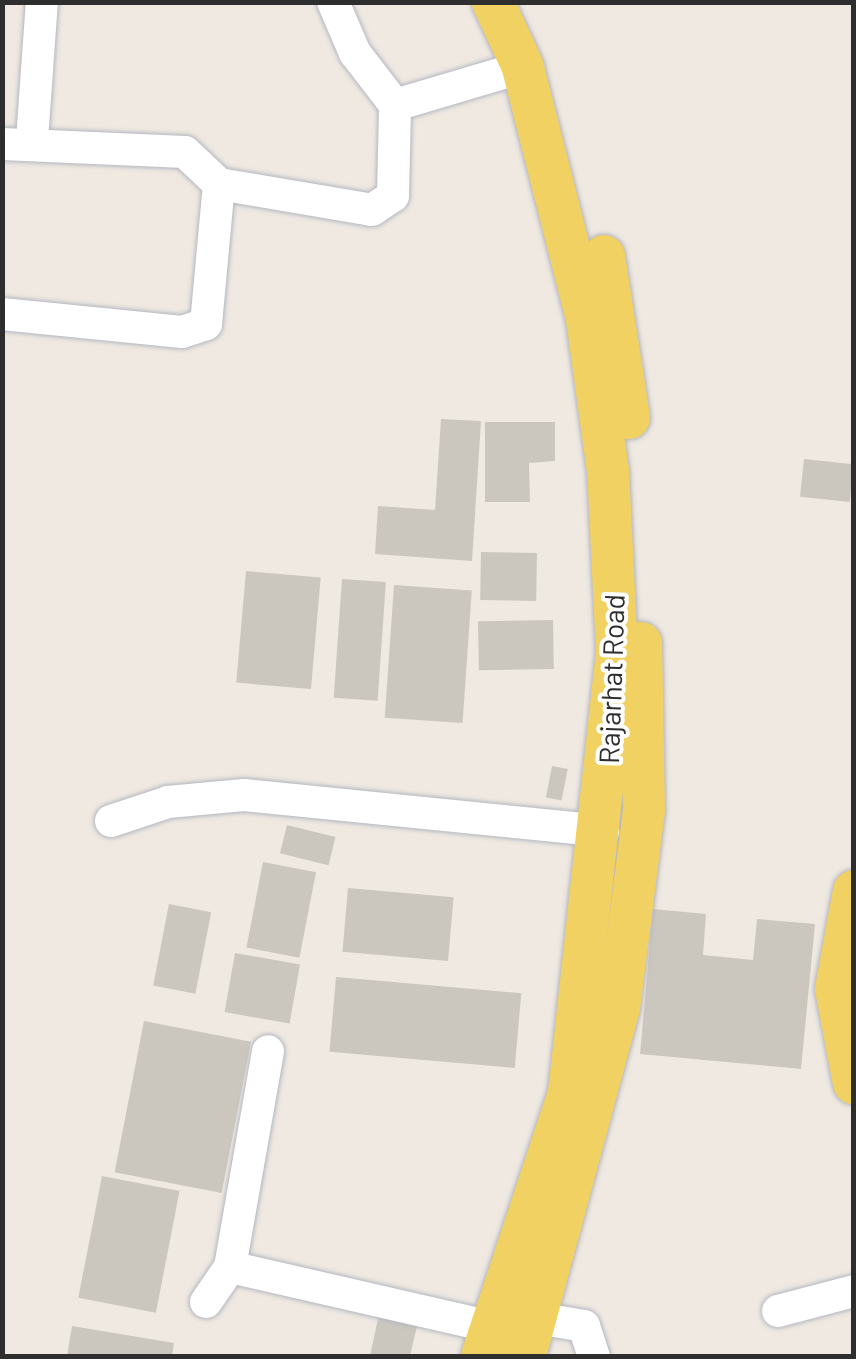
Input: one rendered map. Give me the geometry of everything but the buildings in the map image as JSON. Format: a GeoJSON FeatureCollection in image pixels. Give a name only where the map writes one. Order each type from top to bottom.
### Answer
{"type":"FeatureCollection","features":[{"type":"Feature","properties":{"kind":"main road","name":"Rajarhat Road"},"geometry":{"type":"LineString","coordinates":[[493,2],[523,66],[564,207],[608,471],[617,653],[603,830],[569,1094],[502,1340]]}},
{"type":"Feature","properties":{"kind":"main road"},"geometry":{"type":"LineString","coordinates":[[502,1340],[612,1046],[646,749],[619,326],[588,192],[525,2]]}},
{"type":"Feature","properties":{"kind":"main road"},"geometry":{"type":"LineString","coordinates":[[853,893],[836,989],[854,1082]]}},
{"type":"Feature","properties":{"kind":"lane"},"geometry":{"type":"LineString","coordinates":[[42,2],[17,142],[185,152],[219,184],[350,210],[386,207],[396,178],[395,105],[355,53],[333,2]]}},
{"type":"Feature","properties":{"kind":"lane"},"geometry":{"type":"LineString","coordinates":[[395,105],[523,66]]}},
{"type":"Feature","properties":{"kind":"lane"},"geometry":{"type":"LineString","coordinates":[[2,314],[182,332],[206,324],[219,184]]}},
{"type":"Feature","properties":{"kind":"lane"},"geometry":{"type":"LineString","coordinates":[[111,822],[168,802],[244,795],[603,830]]}},
{"type":"Feature","properties":{"kind":"lane"},"geometry":{"type":"LineString","coordinates":[[206,1302],[230,1267],[268,1052]]}},
{"type":"Feature","properties":{"kind":"lane"},"geometry":{"type":"LineString","coordinates":[[230,1267],[502,1340],[584,1326],[594,1356]]}},
{"type":"Feature","properties":{"kind":"lane"},"geometry":{"type":"LineString","coordinates":[[778,1311],[854,1291]]}}]}
